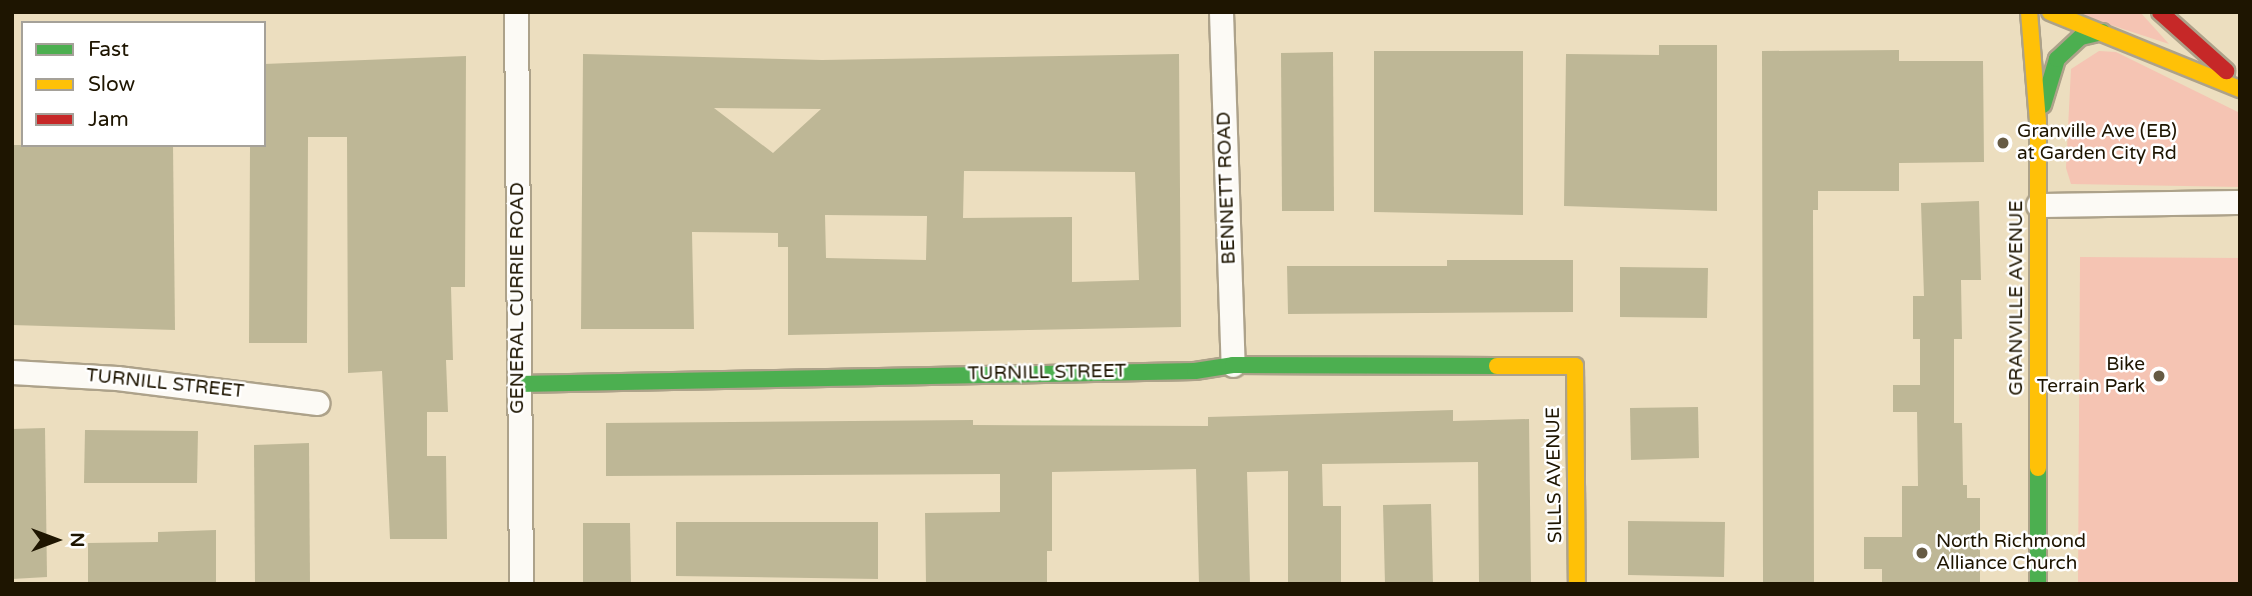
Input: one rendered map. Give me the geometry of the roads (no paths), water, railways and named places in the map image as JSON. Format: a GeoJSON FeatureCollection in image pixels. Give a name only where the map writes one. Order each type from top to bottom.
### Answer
{"type":"FeatureCollection","features":[{"type":"Feature","properties":{"kind":"street","name":"GENERAL CURRIE ROAD"},"geometry":{"type":"LineString","coordinates":[[516,12],[521,584]]}},
{"type":"Feature","properties":{"kind":"street","name":"BENNETT ROAD"},"geometry":{"type":"LineString","coordinates":[[1221,12],[1233,365]]}},
{"type":"Feature","properties":{"kind":"street","name":"GRANVILLE AVENUE"},"geometry":{"type":"LineString","coordinates":[[2029,12],[2038,121],[2038,584]]}},
{"type":"Feature","properties":{"kind":"street"},"geometry":{"type":"LineString","coordinates":[[2050,12],[2240,89]]}},
{"type":"Feature","properties":{"kind":"street"},"geometry":{"type":"LineString","coordinates":[[2160,12],[2240,81]]}},
{"type":"Feature","properties":{"kind":"street"},"geometry":{"type":"LineString","coordinates":[[2038,121],[2057,59],[2081,37],[2102,32]]}},
{"type":"Feature","properties":{"kind":"street"},"geometry":{"type":"LineString","coordinates":[[2038,205],[2240,202]]}},
{"type":"Feature","properties":{"kind":"street","name":"TURNILL STREET"},"geometry":{"type":"LineString","coordinates":[[518,384],[1195,371],[1233,365],[1575,366]]}},
{"type":"Feature","properties":{"kind":"street","name":"SILLS AVENUE"},"geometry":{"type":"LineString","coordinates":[[1575,366],[1577,584]]}},
{"type":"Feature","properties":{"kind":"street","name":"TURNILL STREET"},"geometry":{"type":"LineString","coordinates":[[12,372],[117,377],[317,403]]}},
{"type":"Feature","properties":{"kind":"place","name":"Granville Ave (EB) at Garden City Rd"},"geometry":{"type":"Point","coordinates":[2003,143]}},
{"type":"Feature","properties":{"kind":"place","name":"Bike Terrain Park"},"geometry":{"type":"Point","coordinates":[2159,376]}},
{"type":"Feature","properties":{"kind":"place","name":"North Richmond Alliance Church"},"geometry":{"type":"Point","coordinates":[1922,553]}}]}
